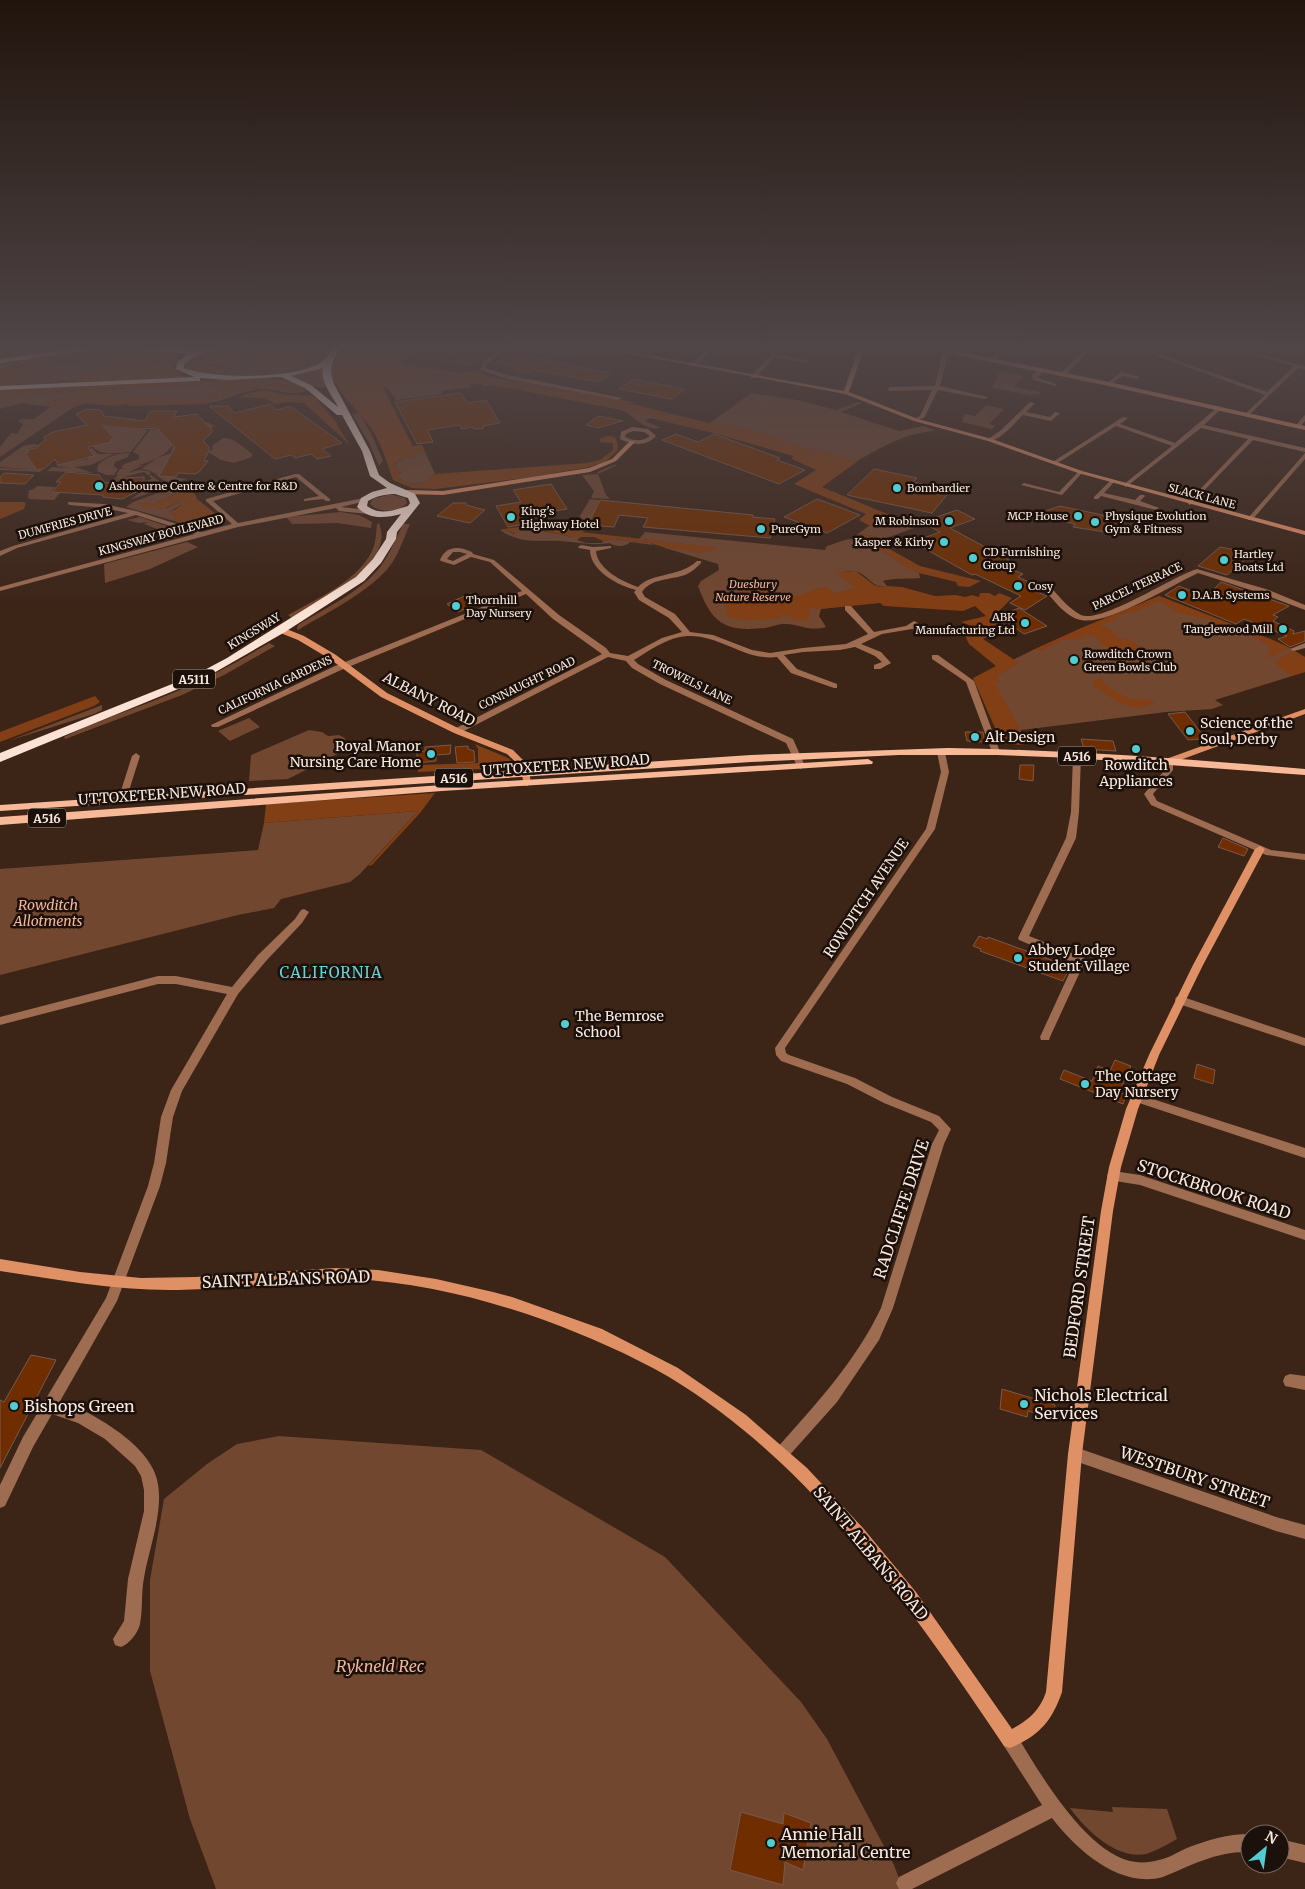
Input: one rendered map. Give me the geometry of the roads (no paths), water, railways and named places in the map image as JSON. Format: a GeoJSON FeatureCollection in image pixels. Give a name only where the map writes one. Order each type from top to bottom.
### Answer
{"type":"FeatureCollection","features":[{"type":"Feature","properties":{"kind":"highway"},"geometry":{"type":"LineString","coordinates":[[358,434],[375,476],[387,485],[414,498],[413,506],[390,514],[372,513]]}},
{"type":"Feature","properties":{"kind":"highway"},"geometry":{"type":"LineString","coordinates":[[375,476],[362,505],[392,532]]}},
{"type":"Feature","properties":{"kind":"highway"},"geometry":{"type":"LineString","coordinates":[[366,498],[384,492],[403,492]]}},
{"type":"Feature","properties":{"kind":"highway","name":"KINGSWAY"},"geometry":{"type":"LineString","coordinates":[[0,758],[201,676],[281,630],[360,578],[382,554],[392,532],[413,506]]}},
{"type":"Feature","properties":{"kind":"highway","name":"KINGSWAY"},"geometry":{"type":"LineString","coordinates":[[0,748],[102,716]]}},
{"type":"Feature","properties":{"kind":"main road","name":"UTTOXETER NEW ROAD"},"geometry":{"type":"LineString","coordinates":[[0,808],[799,761],[985,752],[1169,761],[1305,772]]}},
{"type":"Feature","properties":{"kind":"main road","name":"UTTOXETER NEW ROAD"},"geometry":{"type":"LineString","coordinates":[[0,821],[527,778]]}},
{"type":"Feature","properties":{"kind":"street","name":"SLACK LANE"},"geometry":{"type":"LineString","coordinates":[[965,434],[990,440],[1112,482],[1305,533]]}},
{"type":"Feature","properties":{"kind":"street"},"geometry":{"type":"LineString","coordinates":[[990,440],[999,434]]}},
{"type":"Feature","properties":{"kind":"street"},"geometry":{"type":"LineString","coordinates":[[1054,463],[1098,434]]}},
{"type":"Feature","properties":{"kind":"street"},"geometry":{"type":"LineString","coordinates":[[1144,434],[1176,445]]}},
{"type":"Feature","properties":{"kind":"street"},"geometry":{"type":"LineString","coordinates":[[1126,485],[1190,434]]}},
{"type":"Feature","properties":{"kind":"street"},"geometry":{"type":"LineString","coordinates":[[1235,434],[1305,450]]}},
{"type":"Feature","properties":{"kind":"street"},"geometry":{"type":"LineString","coordinates":[[1190,503],[1252,438]]}},
{"type":"Feature","properties":{"kind":"street"},"geometry":{"type":"LineString","coordinates":[[403,492],[443,493],[593,469],[614,460],[632,442]]}},
{"type":"Feature","properties":{"kind":"street"},"geometry":{"type":"LineString","coordinates":[[1250,519],[1305,455]]}},
{"type":"Feature","properties":{"kind":"street"},"geometry":{"type":"LineString","coordinates":[[1024,485],[1060,494],[1080,472]]}},
{"type":"Feature","properties":{"kind":"street"},"geometry":{"type":"LineString","coordinates":[[237,524],[208,500],[297,475],[326,498],[306,500]]}},
{"type":"Feature","properties":{"kind":"street"},"geometry":{"type":"LineString","coordinates":[[1112,482],[1099,496],[1136,502],[1156,508]]}},
{"type":"Feature","properties":{"kind":"street"},"geometry":{"type":"LineString","coordinates":[[413,506],[443,493]]}},
{"type":"Feature","properties":{"kind":"street"},"geometry":{"type":"LineString","coordinates":[[1136,502],[1142,496]]}},
{"type":"Feature","properties":{"kind":"street"},"geometry":{"type":"LineString","coordinates":[[330,509],[366,498]]}},
{"type":"Feature","properties":{"kind":"street"},"geometry":{"type":"LineString","coordinates":[[70,503],[104,506],[136,513],[200,534]]}},
{"type":"Feature","properties":{"kind":"street"},"geometry":{"type":"LineString","coordinates":[[330,509],[372,513]]}},
{"type":"Feature","properties":{"kind":"street","name":"KINGSWAY BOULEVARD"},"geometry":{"type":"LineString","coordinates":[[0,589],[237,524],[272,516],[330,509]]}},
{"type":"Feature","properties":{"kind":"street","name":"DUMFRIES DRIVE"},"geometry":{"type":"LineString","coordinates":[[0,554],[26,544],[136,513]]}},
{"type":"Feature","properties":{"kind":"street"},"geometry":{"type":"LineString","coordinates":[[581,547],[593,549],[609,547]]}},
{"type":"Feature","properties":{"kind":"street"},"geometry":{"type":"LineString","coordinates":[[593,549],[593,559],[602,567],[626,586],[639,589],[649,582],[689,572],[699,562]]}},
{"type":"Feature","properties":{"kind":"street"},"geometry":{"type":"LineString","coordinates":[[470,555],[492,561],[556,617],[603,650],[607,655],[629,658],[670,637],[687,633],[708,635],[756,654],[779,654],[802,650],[840,648],[855,644],[872,634],[908,628],[913,626],[914,622]]}},
{"type":"Feature","properties":{"kind":"street","name":"PARCEL TERRACE"},"geometry":{"type":"LineString","coordinates":[[1045,585],[1072,612],[1087,619],[1114,611],[1197,571],[1266,592],[1305,608]]}},
{"type":"Feature","properties":{"kind":"street"},"geometry":{"type":"LineString","coordinates":[[639,589],[639,595],[672,616],[687,633]]}},
{"type":"Feature","properties":{"kind":"street","name":"CALIFORNIA GARDENS"},"geometry":{"type":"LineString","coordinates":[[215,725],[346,666],[527,591]]}},
{"type":"Feature","properties":{"kind":"street"},"geometry":{"type":"LineString","coordinates":[[848,608],[872,634]]}},
{"type":"Feature","properties":{"kind":"street","name":"ALBANY ROAD"},"geometry":{"type":"LineString","coordinates":[[281,630],[334,657],[384,695],[456,731],[510,752],[524,765],[527,778]]}},
{"type":"Feature","properties":{"kind":"street"},"geometry":{"type":"LineString","coordinates":[[855,644],[878,654],[895,668]]}},
{"type":"Feature","properties":{"kind":"street"},"geometry":{"type":"LineString","coordinates":[[1294,649],[1305,645]]}},
{"type":"Feature","properties":{"kind":"street"},"geometry":{"type":"LineString","coordinates":[[779,654],[789,667],[798,674],[834,686]]}},
{"type":"Feature","properties":{"kind":"street","name":"CONNAUGHT ROAD"},"geometry":{"type":"LineString","coordinates":[[456,731],[607,655]]}},
{"type":"Feature","properties":{"kind":"street"},"geometry":{"type":"LineString","coordinates":[[935,657],[970,681],[996,752]]}},
{"type":"Feature","properties":{"kind":"street","name":"TROWELS LANE"},"geometry":{"type":"LineString","coordinates":[[629,658],[635,666],[663,682],[788,739],[794,745],[799,761]]}},
{"type":"Feature","properties":{"kind":"street"},"geometry":{"type":"LineString","coordinates":[[876,667],[887,662]]}},
{"type":"Feature","properties":{"kind":"street"},"geometry":{"type":"LineString","coordinates":[[1305,711],[1169,761],[1169,770],[1148,794],[1151,801],[1157,805],[1260,849],[1270,853],[1305,858]]}},
{"type":"Feature","properties":{"kind":"street","name":"ROWDITCH AVENUE"},"geometry":{"type":"LineString","coordinates":[[780,1048],[930,830],[945,772],[942,755]]}},
{"type":"Feature","properties":{"kind":"street"},"geometry":{"type":"LineString","coordinates":[[122,800],[136,756]]}},
{"type":"Feature","properties":{"kind":"street"},"geometry":{"type":"LineString","coordinates":[[1045,1037],[1080,961],[1023,938],[1071,838],[1075,812],[1077,756]]}},
{"type":"Feature","properties":{"kind":"street","name":"BEDFORD STREET"},"geometry":{"type":"LineString","coordinates":[[1010,1740],[1038,1724],[1044,1716],[1054,1692],[1075,1454],[1113,1176],[1137,1098],[1154,1055],[1180,1000],[1260,849]]}},
{"type":"Feature","properties":{"kind":"street"},"geometry":{"type":"LineString","coordinates":[[0,1501],[20,1457],[119,1281],[154,1186],[170,1105],[193,1060],[234,991],[304,912]]}},
{"type":"Feature","properties":{"kind":"street"},"geometry":{"type":"LineString","coordinates":[[0,1021],[158,980],[176,980],[234,991]]}},
{"type":"Feature","properties":{"kind":"street"},"geometry":{"type":"LineString","coordinates":[[1180,1000],[1305,1042]]}},
{"type":"Feature","properties":{"kind":"street","name":"RADCLIFFE DRIVE"},"geometry":{"type":"LineString","coordinates":[[780,1048],[781,1055],[785,1058],[851,1081],[888,1100],[935,1119],[945,1129],[938,1144],[882,1322],[865,1352],[837,1390],[782,1453]]}},
{"type":"Feature","properties":{"kind":"street"},"geometry":{"type":"LineString","coordinates":[[1137,1098],[1305,1153]]}},
{"type":"Feature","properties":{"kind":"street","name":"STOCKBROOK ROAD"},"geometry":{"type":"LineString","coordinates":[[1113,1176],[1140,1180],[1305,1235]]}},
{"type":"Feature","properties":{"kind":"street","name":"SAINT ALBANS ROAD"},"geometry":{"type":"LineString","coordinates":[[0,1265],[119,1281],[158,1284],[356,1274],[454,1288],[551,1315],[600,1334],[646,1356],[720,1403],[782,1453],[818,1488],[854,1527],[914,1600],[1010,1740],[1052,1809],[1074,1836],[1093,1852],[1131,1873],[1146,1873],[1159,1870],[1215,1845],[1240,1844]]}},
{"type":"Feature","properties":{"kind":"street"},"geometry":{"type":"LineString","coordinates":[[1290,1380],[1305,1382]]}},
{"type":"Feature","properties":{"kind":"street"},"geometry":{"type":"LineString","coordinates":[[49,1406],[82,1417],[110,1434],[140,1461],[148,1474],[151,1490],[151,1510],[136,1579],[132,1624],[121,1639]]}},
{"type":"Feature","properties":{"kind":"street","name":"WESTBURY STREET"},"geometry":{"type":"LineString","coordinates":[[1075,1454],[1276,1524],[1305,1532]]}},
{"type":"Feature","properties":{"kind":"street"},"geometry":{"type":"LineString","coordinates":[[905,1883],[1052,1809]]}},
{"type":"Feature","properties":{"kind":"street"},"geometry":{"type":"LineString","coordinates":[[1290,1850],[1305,1854]]}},
{"type":"Feature","properties":{"kind":"place","name":"Ashbourne Centre & Centre for R&D"},"geometry":{"type":"Point","coordinates":[99,486]}},
{"type":"Feature","properties":{"kind":"place","name":"Bombardier"},"geometry":{"type":"Point","coordinates":[897,488]}},
{"type":"Feature","properties":{"kind":"place","name":"MCP House"},"geometry":{"type":"Point","coordinates":[1078,516]}},
{"type":"Feature","properties":{"kind":"place","name":"King's Highway Hotel"},"geometry":{"type":"Point","coordinates":[511,517]}},
{"type":"Feature","properties":{"kind":"place","name":"M Robinson"},"geometry":{"type":"Point","coordinates":[949,521]}},
{"type":"Feature","properties":{"kind":"place","name":"Physique Evolution Gym & Fitness"},"geometry":{"type":"Point","coordinates":[1095,522]}},
{"type":"Feature","properties":{"kind":"place","name":"PureGym"},"geometry":{"type":"Point","coordinates":[761,529]}},
{"type":"Feature","properties":{"kind":"place","name":"Kasper & Kirby"},"geometry":{"type":"Point","coordinates":[944,542]}},
{"type":"Feature","properties":{"kind":"place","name":"CD Furnishing Group"},"geometry":{"type":"Point","coordinates":[973,558]}},
{"type":"Feature","properties":{"kind":"place","name":"Hartley Boats Ltd"},"geometry":{"type":"Point","coordinates":[1224,560]}},
{"type":"Feature","properties":{"kind":"place","name":"Cosy"},"geometry":{"type":"Point","coordinates":[1018,586]}},
{"type":"Feature","properties":{"kind":"place","name":"D.A.B. Systems"},"geometry":{"type":"Point","coordinates":[1182,595]}},
{"type":"Feature","properties":{"kind":"place","name":"Thornhill Day Nursery"},"geometry":{"type":"Point","coordinates":[456,606]}},
{"type":"Feature","properties":{"kind":"place","name":"ABK Manufacturing Ltd"},"geometry":{"type":"Point","coordinates":[1025,623]}},
{"type":"Feature","properties":{"kind":"place","name":"Tanglewood Mill"},"geometry":{"type":"Point","coordinates":[1283,629]}},
{"type":"Feature","properties":{"kind":"place","name":"Rowditch Crown Green Bowls Club"},"geometry":{"type":"Point","coordinates":[1074,660]}},
{"type":"Feature","properties":{"kind":"place","name":"Science of the Soul, Derby"},"geometry":{"type":"Point","coordinates":[1190,731]}},
{"type":"Feature","properties":{"kind":"place","name":"Alt Design"},"geometry":{"type":"Point","coordinates":[975,737]}},
{"type":"Feature","properties":{"kind":"place","name":"Rowditch Appliances"},"geometry":{"type":"Point","coordinates":[1136,749]}},
{"type":"Feature","properties":{"kind":"place","name":"Royal Manor Nursing Care Home"},"geometry":{"type":"Point","coordinates":[431,754]}},
{"type":"Feature","properties":{"kind":"place","name":"Abbey Lodge Student Village"},"geometry":{"type":"Point","coordinates":[1018,958]}},
{"type":"Feature","properties":{"kind":"place","name":"The Bemrose School"},"geometry":{"type":"Point","coordinates":[565,1024]}},
{"type":"Feature","properties":{"kind":"place","name":"The Cottage Day Nursery"},"geometry":{"type":"Point","coordinates":[1085,1084]}},
{"type":"Feature","properties":{"kind":"place","name":"Nichols Electrical Services"},"geometry":{"type":"Point","coordinates":[1024,1404]}},
{"type":"Feature","properties":{"kind":"place","name":"Bishops Green"},"geometry":{"type":"Point","coordinates":[14,1406]}},
{"type":"Feature","properties":{"kind":"place","name":"Annie Hall Memorial Centre"},"geometry":{"type":"Point","coordinates":[771,1843]}},
{"type":"Feature","properties":{"kind":"district","name":"CALIFORNIA"},"geometry":{"type":"Point","coordinates":[331,972]}},
{"type":"Feature","properties":{"kind":"park label","name":"Duesbury Nature Reserve"},"geometry":{"type":"Point","coordinates":[753,590]}},
{"type":"Feature","properties":{"kind":"park label","name":"Rowditch Allotments"},"geometry":{"type":"Point","coordinates":[48,914]}},
{"type":"Feature","properties":{"kind":"park label","name":"Rykneld Rec"},"geometry":{"type":"Point","coordinates":[380,1666]}}]}
